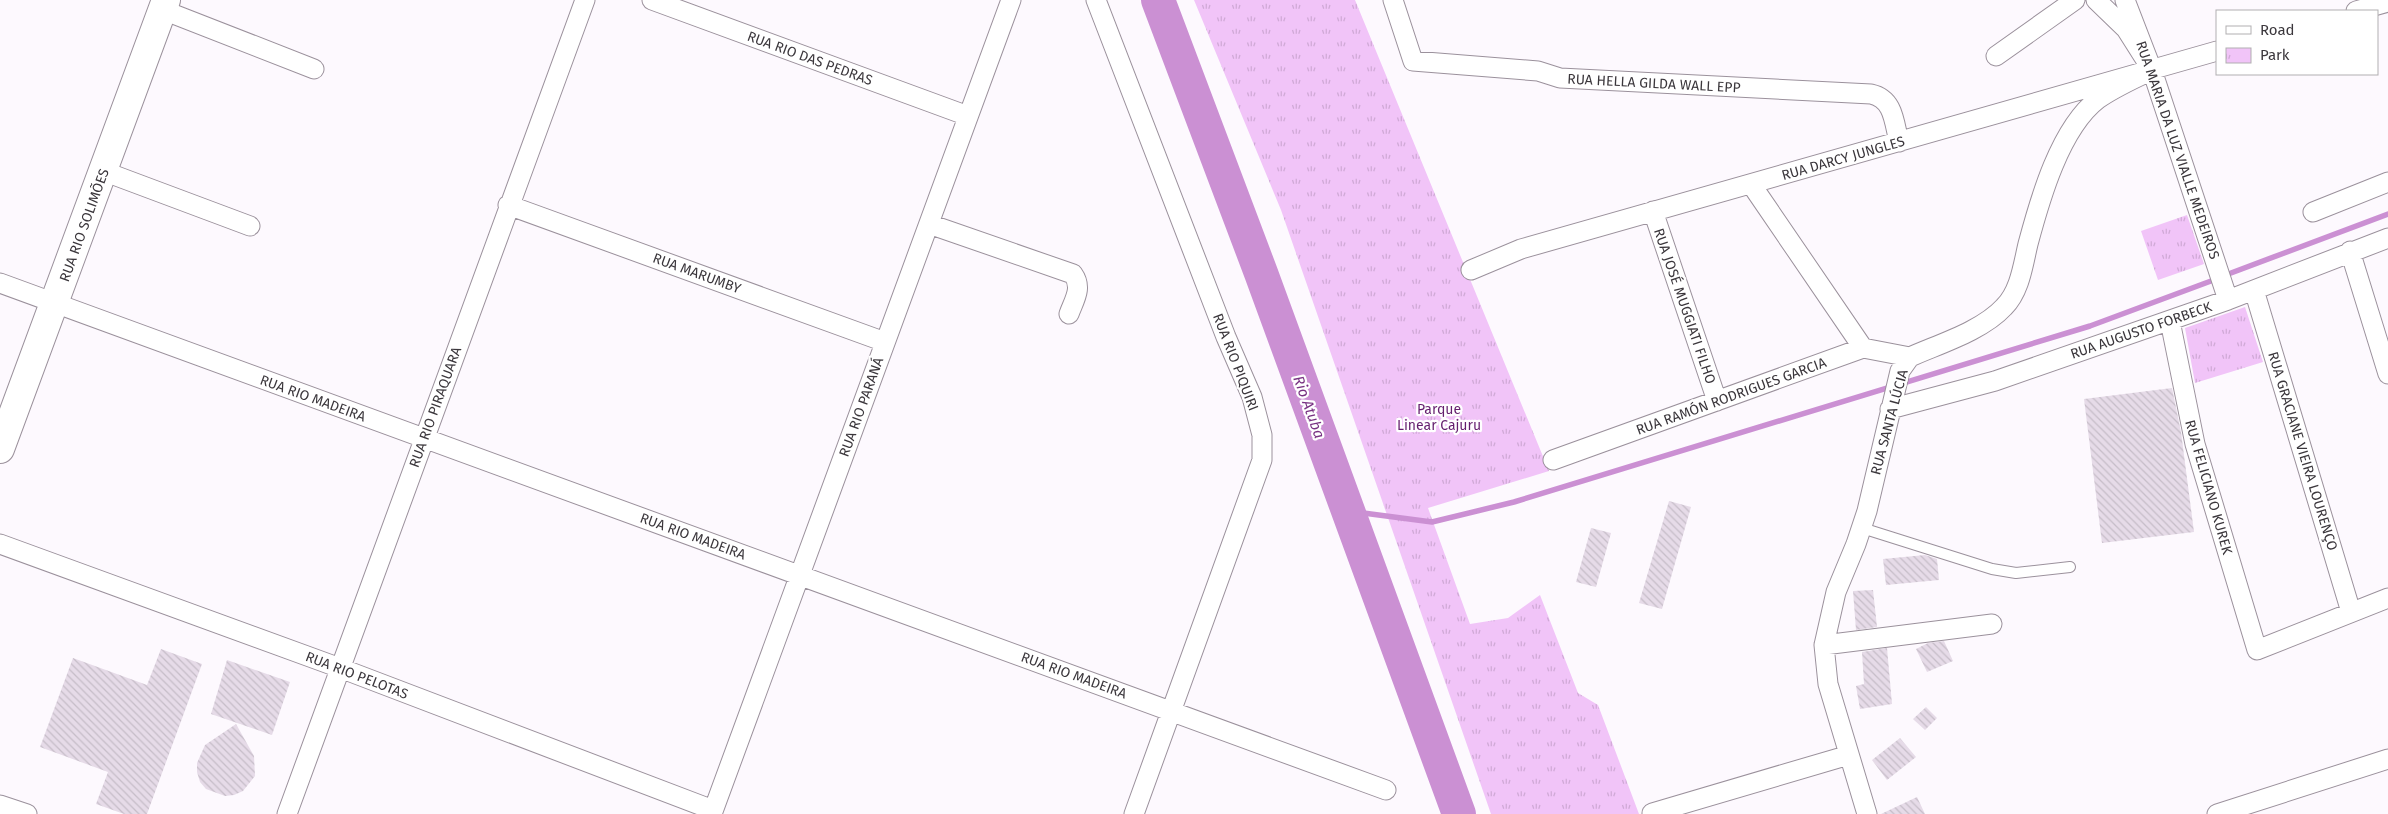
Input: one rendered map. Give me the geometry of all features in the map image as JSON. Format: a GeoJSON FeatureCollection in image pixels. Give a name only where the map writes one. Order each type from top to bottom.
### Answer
{"type":"FeatureCollection","features":[{"type":"Feature","properties":{"kind":"street","name":"RUA RIO PIRAQUARA"},"geometry":{"type":"LineString","coordinates":[[287,814],[508,205],[585,0]]}},
{"type":"Feature","properties":{"kind":"street","name":"RUA RIO DAS PEDRAS"},"geometry":{"type":"LineString","coordinates":[[652,0],[968,116]]}},
{"type":"Feature","properties":{"kind":"street","name":"RUA RIO PARANÁ"},"geometry":{"type":"LineString","coordinates":[[713,812],[1011,0]]}},
{"type":"Feature","properties":{"kind":"street","name":"RUA RIO PIQUIRI"},"geometry":{"type":"LineString","coordinates":[[1096,0],[1226,337],[1252,396],[1262,435],[1262,460],[1134,814]]}},
{"type":"Feature","properties":{"kind":"street","name":"RUA HELLA GILDA WALL EPP"},"geometry":{"type":"LineString","coordinates":[[1393,0],[1413,61],[1538,71],[1560,78],[1871,94],[1879,96],[1890,106],[1899,142]]}},
{"type":"Feature","properties":{"kind":"street"},"geometry":{"type":"LineString","coordinates":[[1996,56],[2075,0]]}},
{"type":"Feature","properties":{"kind":"street"},"geometry":{"type":"LineString","coordinates":[[2096,0],[2126,29],[2152,70]]}},
{"type":"Feature","properties":{"kind":"street","name":"RUA MARIA DA LUZ VIALLE MEDEIROS"},"geometry":{"type":"LineString","coordinates":[[2125,0],[2152,70],[2228,300]]}},
{"type":"Feature","properties":{"kind":"street"},"geometry":{"type":"LineString","coordinates":[[2364,6],[2388,2]]}},
{"type":"Feature","properties":{"kind":"street"},"geometry":{"type":"LineString","coordinates":[[164,5],[314,69]]}},
{"type":"Feature","properties":{"kind":"street","name":"RUA RIO SOLIMÕES"},"geometry":{"type":"LineString","coordinates":[[0,449],[164,5]]}},
{"type":"Feature","properties":{"kind":"street","name":"RUA DARCY JUNGLES"},"geometry":{"type":"LineString","coordinates":[[1471,270],[1521,249],[2216,51]]}},
{"type":"Feature","properties":{"kind":"street","name":"RUA SANTA LÚCIA"},"geometry":{"type":"LineString","coordinates":[[1867,814],[1827,679],[1824,645],[1836,592],[1862,528],[1890,409],[1905,364],[1983,324],[2005,307],[2017,285],[2043,195],[2069,135],[2082,116],[2097,100],[2152,70]]}},
{"type":"Feature","properties":{"kind":"street"},"geometry":{"type":"LineString","coordinates":[[103,171],[250,226]]}},
{"type":"Feature","properties":{"kind":"street"},"geometry":{"type":"LineString","coordinates":[[2313,212],[2388,182]]}},
{"type":"Feature","properties":{"kind":"street"},"geometry":{"type":"LineString","coordinates":[[1751,184],[1863,348],[1905,364]]}},
{"type":"Feature","properties":{"kind":"street","name":"RUA MARUMBY"},"geometry":{"type":"LineString","coordinates":[[508,205],[885,342]]}},
{"type":"Feature","properties":{"kind":"street","name":"RUA JOSÉ MUGGIATI FILHO"},"geometry":{"type":"LineString","coordinates":[[1653,211],[1717,401]]}},
{"type":"Feature","properties":{"kind":"street"},"geometry":{"type":"LineString","coordinates":[[929,224],[1073,274],[1078,281],[1078,290],[1069,314]]}},
{"type":"Feature","properties":{"kind":"street","name":"RUA AUGUSTO FORBECK"},"geometry":{"type":"LineString","coordinates":[[1890,409],[1995,381],[2170,321],[2388,238]]}},
{"type":"Feature","properties":{"kind":"street"},"geometry":{"type":"LineString","coordinates":[[2350,251],[2388,374]]}},
{"type":"Feature","properties":{"kind":"street","name":"RUA RIO MADEIRA"},"geometry":{"type":"LineString","coordinates":[[0,283],[1386,790]]}},
{"type":"Feature","properties":{"kind":"street","name":"RUA GRACIANE VIEIRA LOURENÇO"},"geometry":{"type":"LineString","coordinates":[[2254,290],[2351,612]]}},
{"type":"Feature","properties":{"kind":"street","name":"RUA FELICIANO KUREK"},"geometry":{"type":"LineString","coordinates":[[2170,321],[2195,444],[2257,650],[2351,612]]}},
{"type":"Feature","properties":{"kind":"street","name":"RUA RAMÓN RODRIGUES GARCIA"},"geometry":{"type":"LineString","coordinates":[[1553,460],[1863,348]]}},
{"type":"Feature","properties":{"kind":"street","name":"RUA RIO PELOTAS"},"geometry":{"type":"LineString","coordinates":[[0,544],[340,668],[713,812]]}},
{"type":"Feature","properties":{"kind":"street"},"geometry":{"type":"LineString","coordinates":[[2351,612],[2388,598]]}},
{"type":"Feature","properties":{"kind":"street"},"geometry":{"type":"LineString","coordinates":[[1824,645],[1992,624]]}},
{"type":"Feature","properties":{"kind":"street"},"geometry":{"type":"LineString","coordinates":[[1652,813],[1848,755]]}},
{"type":"Feature","properties":{"kind":"street"},"geometry":{"type":"LineString","coordinates":[[2218,814],[2388,758]]}},
{"type":"Feature","properties":{"kind":"street"},"geometry":{"type":"LineString","coordinates":[[0,804],[27,814]]}},
{"type":"Feature","properties":{"kind":"lane"},"geometry":{"type":"LineString","coordinates":[[1862,528],[1992,569],[2016,573],[2070,567]]}},
{"type":"Feature","properties":{"kind":"green space","name":"Parque Linear Cajuru"},"geometry":{"type":"Polygon","coordinates":[[[1194,0],[1355,0],[1549,471],[1428,508],[1470,624],[1508,618],[1540,595],[1578,693],[1598,705],[1639,814],[1491,814],[1281,210],[1194,0]]]}},
{"type":"Feature","properties":{"kind":"green space"},"geometry":{"type":"Polygon","coordinates":[[[2187,215],[2204,264],[2158,280],[2141,231],[2187,215]]]}},
{"type":"Feature","properties":{"kind":"green space"},"geometry":{"type":"Polygon","coordinates":[[[2245,307],[2263,362],[2195,383],[2185,328],[2245,307]]]}},
{"type":"Feature","properties":{"kind":"building"},"geometry":{"type":"Polygon","coordinates":[[[2172,388],[2181,432],[2194,532],[2102,543],[2084,399],[2172,388]]]}},
{"type":"Feature","properties":{"kind":"building"},"geometry":{"type":"Polygon","coordinates":[[[1669,501],[1691,507],[1662,609],[1639,603],[1669,501]]]}},
{"type":"Feature","properties":{"kind":"building"},"geometry":{"type":"Polygon","coordinates":[[[1591,528],[1611,533],[1596,587],[1576,582],[1591,528]]]}},
{"type":"Feature","properties":{"kind":"building"},"geometry":{"type":"Polygon","coordinates":[[[1925,555],[1937,559],[1939,580],[1886,585],[1883,559],[1925,555]]]}},
{"type":"Feature","properties":{"kind":"building"},"geometry":{"type":"Polygon","coordinates":[[[1873,590],[1877,627],[1856,630],[1853,591],[1873,590]]]}},
{"type":"Feature","properties":{"kind":"building"},"geometry":{"type":"Polygon","coordinates":[[[1944,641],[1953,661],[1927,672],[1916,649],[1928,643],[1944,641]]]}},
{"type":"Feature","properties":{"kind":"building"},"geometry":{"type":"Polygon","coordinates":[[[1887,648],[1892,704],[1860,709],[1856,686],[1864,684],[1862,652],[1887,648]]]}},
{"type":"Feature","properties":{"kind":"building"},"geometry":{"type":"Polygon","coordinates":[[[161,649],[202,664],[147,814],[124,814],[96,804],[108,772],[40,747],[73,658],[147,685],[161,649]]]}},
{"type":"Feature","properties":{"kind":"building"},"geometry":{"type":"Polygon","coordinates":[[[227,660],[290,682],[272,735],[211,714],[227,660]]]}},
{"type":"Feature","properties":{"kind":"building"},"geometry":{"type":"Polygon","coordinates":[[[1926,707],[1937,718],[1925,730],[1913,719],[1926,707]]]}},
{"type":"Feature","properties":{"kind":"building"},"geometry":{"type":"Polygon","coordinates":[[[236,724],[254,756],[255,776],[243,791],[225,796],[206,789],[200,782],[197,763],[205,745],[236,724]]]}},
{"type":"Feature","properties":{"kind":"building"},"geometry":{"type":"Polygon","coordinates":[[[1900,738],[1916,757],[1887,780],[1872,760],[1900,738]]]}},
{"type":"Feature","properties":{"kind":"building"},"geometry":{"type":"Polygon","coordinates":[[[1917,797],[1925,814],[1881,814],[1917,797]]]}},
{"type":"Feature","properties":{"kind":"waterway","name":"Rio Atuba"},"geometry":{"type":"LineString","coordinates":[[1158,0],[1261,273],[1459,814]]}},
{"type":"Feature","properties":{"kind":"waterway"},"geometry":{"type":"LineString","coordinates":[[2231,273],[2388,214]]}},
{"type":"Feature","properties":{"kind":"waterway"},"geometry":{"type":"LineString","coordinates":[[1348,511],[1432,522],[1514,502],[2090,326],[2211,281]]}}]}
